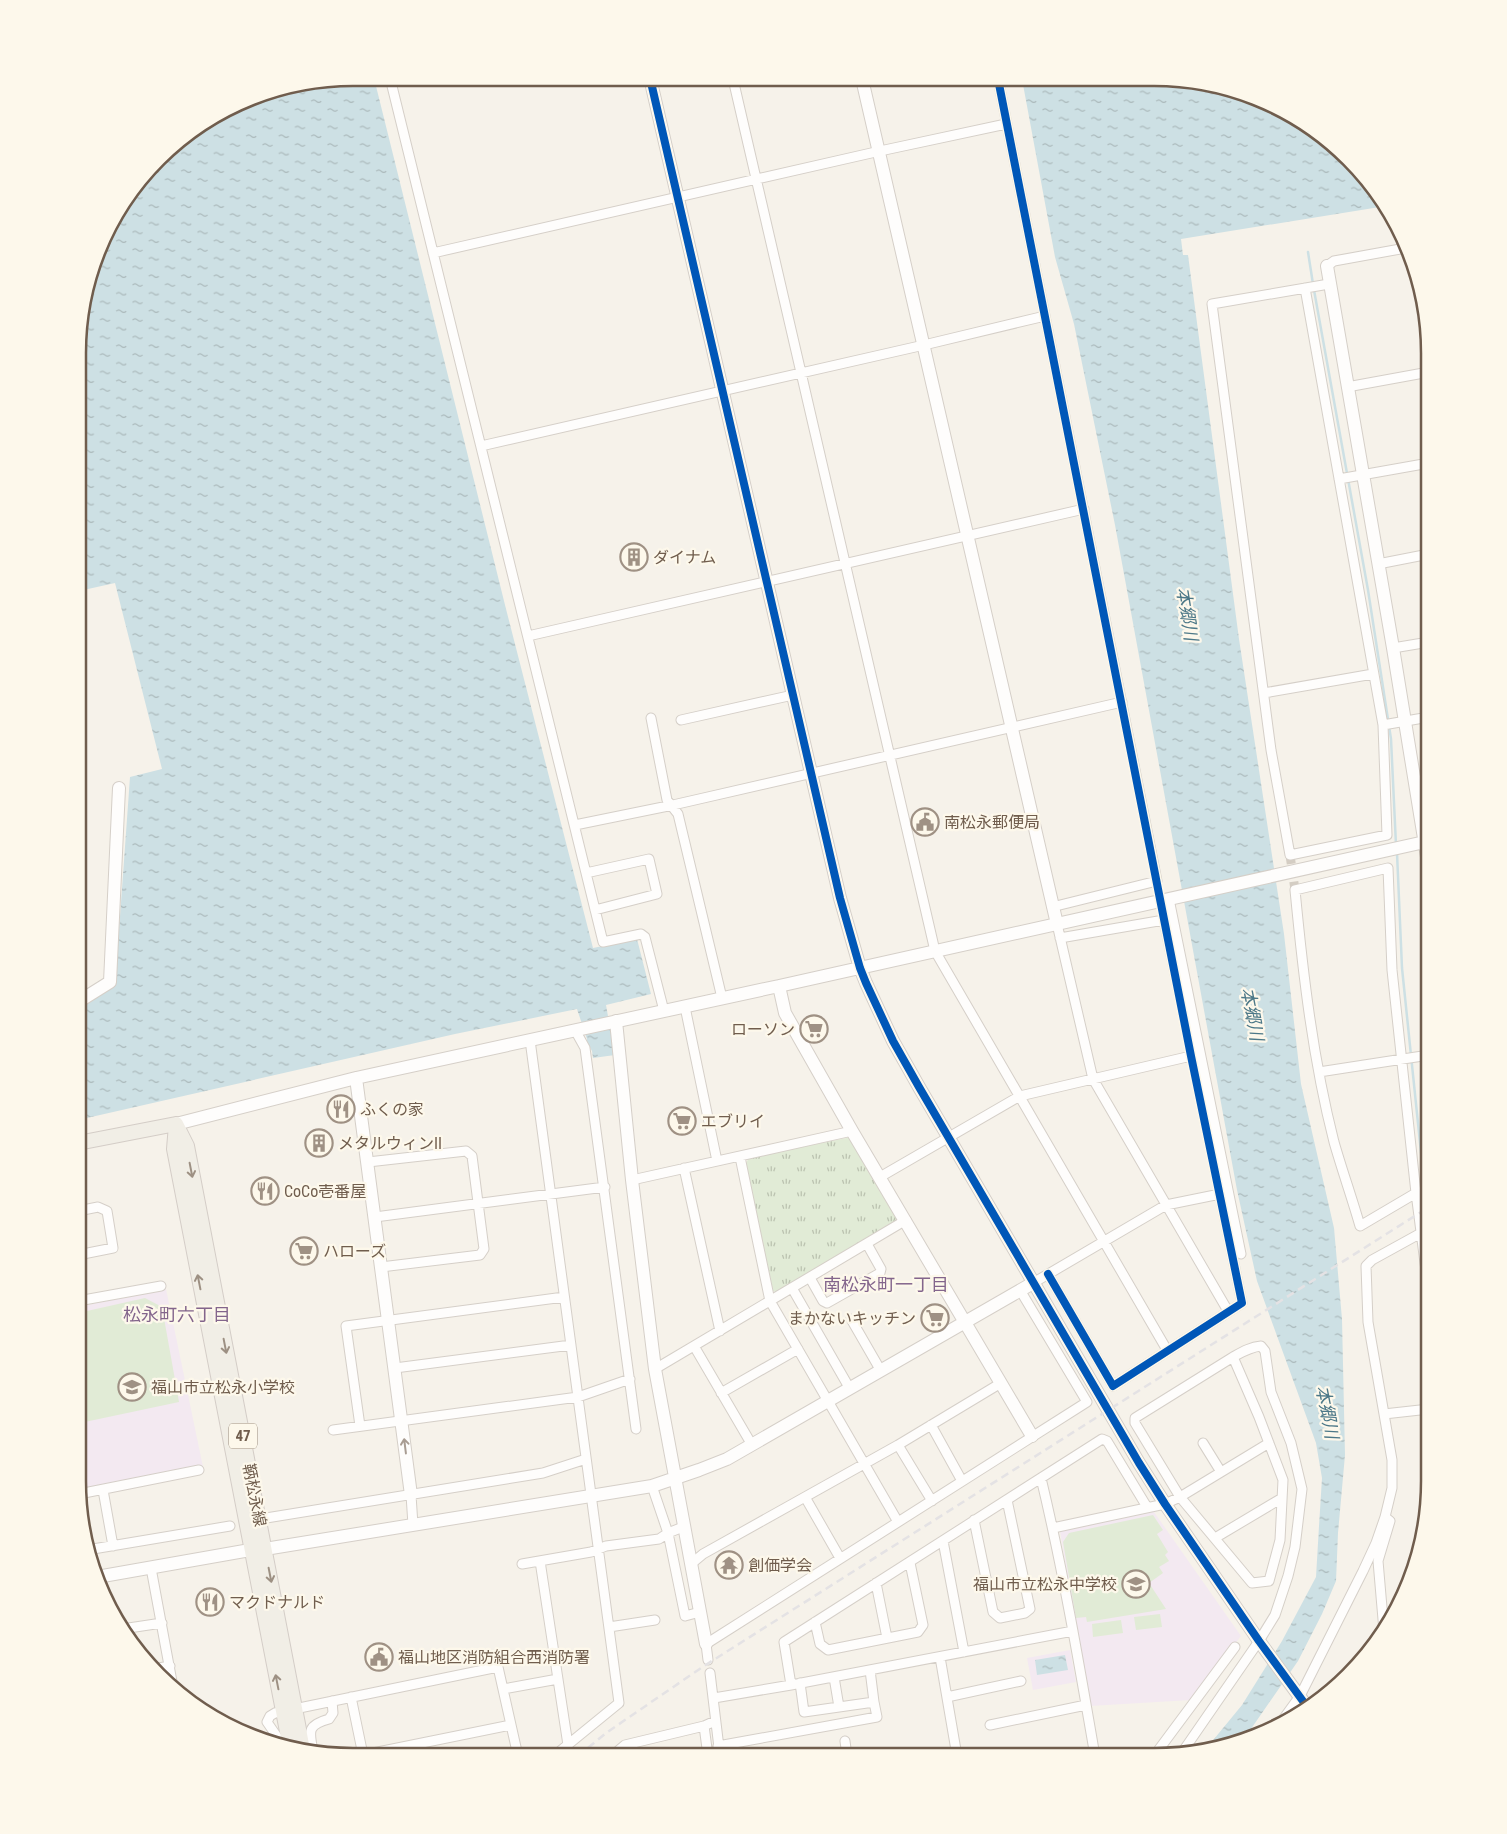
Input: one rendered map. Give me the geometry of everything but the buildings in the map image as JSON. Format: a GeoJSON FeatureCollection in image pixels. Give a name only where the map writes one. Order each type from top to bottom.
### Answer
{"type":"FeatureCollection","features":[{"type":"Feature","properties":{"kind":"main road"},"geometry":{"type":"LineString","coordinates":[[86,1141],[176,1124]]}},
{"type":"Feature","properties":{"kind":"main road","name":"鞆松永線"},"geometry":{"type":"LineString","coordinates":[[176,1124],[187,1146],[260,1519],[289,1710],[290,1740]]}},
{"type":"Feature","properties":{"kind":"main road","name":"鞆松永線"},"geometry":{"type":"LineString","coordinates":[[176,1124],[174,1149],[250,1550],[289,1710],[301,1743]]}},
{"type":"Feature","properties":{"kind":"street"},"geometry":{"type":"LineString","coordinates":[[392,86],[604,942],[641,934],[646,937],[664,1011]]}},
{"type":"Feature","properties":{"kind":"street"},"geometry":{"type":"LineString","coordinates":[[652,86],[840,898],[860,968],[893,1040],[1125,1439],[1165,1504],[1260,1643],[1304,1702]]}},
{"type":"Feature","properties":{"kind":"street"},"geometry":{"type":"LineString","coordinates":[[735,86],[935,951],[1167,1350]]}},
{"type":"Feature","properties":{"kind":"street"},"geometry":{"type":"LineString","coordinates":[[864,86],[1093,1079],[1228,1311]]}},
{"type":"Feature","properties":{"kind":"street"},"geometry":{"type":"LineString","coordinates":[[999,86],[1157,881],[1052,907]]}},
{"type":"Feature","properties":{"kind":"street"},"geometry":{"type":"LineString","coordinates":[[433,253],[1006,124]]}},
{"type":"Feature","properties":{"kind":"street"},"geometry":{"type":"LineString","coordinates":[[1399,249],[1334,261],[1327,266],[1347,387],[1358,475],[1394,648],[1402,723],[1421,813]]}},
{"type":"Feature","properties":{"kind":"street"},"geometry":{"type":"LineString","coordinates":[[1305,288],[1383,725],[1387,835],[1290,855],[1271,750],[1212,304],[1305,288],[1329,284]]}},
{"type":"Feature","properties":{"kind":"street"},"geometry":{"type":"LineString","coordinates":[[481,446],[1045,316]]}},
{"type":"Feature","properties":{"kind":"street"},"geometry":{"type":"LineString","coordinates":[[1347,387],[1421,374]]}},
{"type":"Feature","properties":{"kind":"street"},"geometry":{"type":"LineString","coordinates":[[1340,479],[1421,464]]}},
{"type":"Feature","properties":{"kind":"street"},"geometry":{"type":"LineString","coordinates":[[528,636],[1084,509]]}},
{"type":"Feature","properties":{"kind":"street"},"geometry":{"type":"LineString","coordinates":[[1378,564],[1421,556]]}},
{"type":"Feature","properties":{"kind":"street"},"geometry":{"type":"LineString","coordinates":[[1394,648],[1421,643]]}},
{"type":"Feature","properties":{"kind":"street"},"geometry":{"type":"LineString","coordinates":[[1264,693],[1373,674]]}},
{"type":"Feature","properties":{"kind":"street"},"geometry":{"type":"LineString","coordinates":[[680,720],[793,695]]}},
{"type":"Feature","properties":{"kind":"street"},"geometry":{"type":"LineString","coordinates":[[574,825],[673,805],[1122,702]]}},
{"type":"Feature","properties":{"kind":"street"},"geometry":{"type":"LineString","coordinates":[[651,718],[668,800],[678,814],[722,998]]}},
{"type":"Feature","properties":{"kind":"street"},"geometry":{"type":"LineString","coordinates":[[1383,725],[1421,719]]}},
{"type":"Feature","properties":{"kind":"street"},"geometry":{"type":"LineString","coordinates":[[86,997],[110,982],[119,788]]}},
{"type":"Feature","properties":{"kind":"street"},"geometry":{"type":"LineString","coordinates":[[176,1124],[356,1078],[685,1007],[1421,843]]}},
{"type":"Feature","properties":{"kind":"street"},"geometry":{"type":"LineString","coordinates":[[586,873],[650,859],[657,894],[596,910]]}},
{"type":"Feature","properties":{"kind":"street"},"geometry":{"type":"LineString","coordinates":[[1287,1712],[1363,1571],[1376,1543],[1392,1488],[1392,1460],[1368,1322],[1366,1266],[1372,1260],[1421,1233],[1392,970],[1388,868],[1295,890],[1303,977],[1319,1072],[1334,1142],[1360,1226],[1416,1193]]}},
{"type":"Feature","properties":{"kind":"street"},"geometry":{"type":"LineString","coordinates":[[1171,899],[1241,1254]]}},
{"type":"Feature","properties":{"kind":"street"},"geometry":{"type":"LineString","coordinates":[[1048,1274],[1113,1386],[1242,1303],[1164,920],[1060,938]]}},
{"type":"Feature","properties":{"kind":"street"},"geometry":{"type":"LineString","coordinates":[[779,986],[785,1013],[852,1131],[1032,1436]]}},
{"type":"Feature","properties":{"kind":"street"},"geometry":{"type":"LineString","coordinates":[[685,1007],[717,1161]]}},
{"type":"Feature","properties":{"kind":"street"},"geometry":{"type":"LineString","coordinates":[[613,1022],[655,1369],[708,1660]]}},
{"type":"Feature","properties":{"kind":"street"},"geometry":{"type":"LineString","coordinates":[[579,1030],[585,1048],[605,1187],[636,1429]]}},
{"type":"Feature","properties":{"kind":"street"},"geometry":{"type":"LineString","coordinates":[[530,1040],[619,1703],[564,1748]]}},
{"type":"Feature","properties":{"kind":"street"},"geometry":{"type":"LineString","coordinates":[[880,1177],[1020,1096],[1191,1056]]}},
{"type":"Feature","properties":{"kind":"street"},"geometry":{"type":"LineString","coordinates":[[1319,1072],[1421,1056]]}},
{"type":"Feature","properties":{"kind":"street"},"geometry":{"type":"LineString","coordinates":[[356,1078],[402,1421],[413,1525]]}},
{"type":"Feature","properties":{"kind":"street"},"geometry":{"type":"LineString","coordinates":[[632,1180],[852,1131]]}},
{"type":"Feature","properties":{"kind":"street"},"geometry":{"type":"LineString","coordinates":[[368,1162],[466,1151],[472,1156],[484,1249],[480,1255],[381,1267]]}},
{"type":"Feature","properties":{"kind":"street"},"geometry":{"type":"LineString","coordinates":[[740,1157],[770,1301],[898,1522]]}},
{"type":"Feature","properties":{"kind":"street"},"geometry":{"type":"LineString","coordinates":[[684,1168],[720,1331]]}},
{"type":"Feature","properties":{"kind":"street"},"geometry":{"type":"LineString","coordinates":[[375,1217],[605,1187]]}},
{"type":"Feature","properties":{"kind":"street"},"geometry":{"type":"LineString","coordinates":[[104,1576],[250,1550],[652,1486],[727,1459],[1166,1205],[1220,1194]]}},
{"type":"Feature","properties":{"kind":"street"},"geometry":{"type":"LineString","coordinates":[[86,1209],[98,1207],[107,1211],[113,1248],[86,1253]]}},
{"type":"Feature","properties":{"kind":"street"},"geometry":{"type":"LineString","coordinates":[[655,1369],[906,1220]]}},
{"type":"Feature","properties":{"kind":"street"},"geometry":{"type":"LineString","coordinates":[[810,1278],[823,1301],[828,1303],[880,1273],[881,1269],[867,1244]]}},
{"type":"Feature","properties":{"kind":"street"},"geometry":{"type":"LineString","coordinates":[[86,1300],[162,1286]]}},
{"type":"Feature","properties":{"kind":"street"},"geometry":{"type":"LineString","coordinates":[[792,1288],[850,1389]]}},
{"type":"Feature","properties":{"kind":"street"},"geometry":{"type":"LineString","coordinates":[[706,1644],[1087,1402],[1020,1290]]}},
{"type":"Feature","properties":{"kind":"street"},"geometry":{"type":"LineString","coordinates":[[360,1426],[346,1326],[564,1297]]}},
{"type":"Feature","properties":{"kind":"street"},"geometry":{"type":"LineString","coordinates":[[850,1319],[881,1371]]}},
{"type":"Feature","properties":{"kind":"street"},"geometry":{"type":"LineString","coordinates":[[395,1368],[570,1345]]}},
{"type":"Feature","properties":{"kind":"street"},"geometry":{"type":"LineString","coordinates":[[694,1346],[752,1445]]}},
{"type":"Feature","properties":{"kind":"street"},"geometry":{"type":"LineString","coordinates":[[1192,1745],[1260,1643],[1275,1615],[1288,1576],[1299,1524],[1302,1489],[1291,1443],[1271,1392],[1264,1351],[1261,1346],[1253,1347],[1233,1358],[1135,1418],[1135,1423],[1180,1497],[1252,1583],[1269,1581],[1280,1540],[1282,1480],[1259,1417],[1233,1358]]}},
{"type":"Feature","properties":{"kind":"street"},"geometry":{"type":"LineString","coordinates":[[721,1393],[798,1349]]}},
{"type":"Feature","properties":{"kind":"street"},"geometry":{"type":"LineString","coordinates":[[333,1430],[578,1397],[630,1379]]}},
{"type":"Feature","properties":{"kind":"street"},"geometry":{"type":"LineString","coordinates":[[691,1564],[702,1554],[898,1445],[1001,1383]]}},
{"type":"Feature","properties":{"kind":"street"},"geometry":{"type":"LineString","coordinates":[[1384,1414],[1421,1410]]}},
{"type":"Feature","properties":{"kind":"street"},"geometry":{"type":"LineString","coordinates":[[931,1425],[962,1481]]}},
{"type":"Feature","properties":{"kind":"street"},"geometry":{"type":"LineString","coordinates":[[874,1702],[804,1712],[784,1642],[1102,1439],[1107,1441],[1147,1507]]}},
{"type":"Feature","properties":{"kind":"street"},"geometry":{"type":"LineString","coordinates":[[1203,1443],[1221,1472]]}},
{"type":"Feature","properties":{"kind":"street"},"geometry":{"type":"LineString","coordinates":[[1053,1528],[1165,1504],[1180,1497],[1269,1443]]}},
{"type":"Feature","properties":{"kind":"street"},"geometry":{"type":"LineString","coordinates":[[898,1445],[932,1501]]}},
{"type":"Feature","properties":{"kind":"street"},"geometry":{"type":"LineString","coordinates":[[260,1519],[543,1473],[586,1459]]}},
{"type":"Feature","properties":{"kind":"street"},"geometry":{"type":"LineString","coordinates":[[87,1493],[200,1470]]}},
{"type":"Feature","properties":{"kind":"street"},"geometry":{"type":"LineString","coordinates":[[1040,1478],[1053,1528],[1094,1748]]}},
{"type":"Feature","properties":{"kind":"street"},"geometry":{"type":"LineString","coordinates":[[652,1486],[668,1532],[685,1616],[700,1612]]}},
{"type":"Feature","properties":{"kind":"street"},"geometry":{"type":"LineString","coordinates":[[102,1490],[113,1546]]}},
{"type":"Feature","properties":{"kind":"street"},"geometry":{"type":"LineString","coordinates":[[805,1497],[840,1558]]}},
{"type":"Feature","properties":{"kind":"street"},"geometry":{"type":"LineString","coordinates":[[1215,1538],[1282,1498]]}},
{"type":"Feature","properties":{"kind":"street"},"geometry":{"type":"LineString","coordinates":[[974,1520],[993,1612],[1000,1618],[1025,1613],[1030,1608],[1008,1500]]}},
{"type":"Feature","properties":{"kind":"street"},"geometry":{"type":"LineString","coordinates":[[1383,1618],[1378,1561],[1390,1521],[1385,1517]]}},
{"type":"Feature","properties":{"kind":"street"},"geometry":{"type":"LineString","coordinates":[[95,1549],[230,1526]]}},
{"type":"Feature","properties":{"kind":"street"},"geometry":{"type":"LineString","coordinates":[[522,1564],[591,1552],[606,1546],[659,1539],[668,1532],[683,1527]]}},
{"type":"Feature","properties":{"kind":"street"},"geometry":{"type":"LineString","coordinates":[[943,1541],[964,1652]]}},
{"type":"Feature","properties":{"kind":"street"},"geometry":{"type":"LineString","coordinates":[[540,1561],[568,1745]]}},
{"type":"Feature","properties":{"kind":"street"},"geometry":{"type":"LineString","coordinates":[[815,1622],[820,1644],[828,1650],[918,1632],[922,1625],[910,1563]]}},
{"type":"Feature","properties":{"kind":"street"},"geometry":{"type":"LineString","coordinates":[[150,1568],[172,1678]]}},
{"type":"Feature","properties":{"kind":"street"},"geometry":{"type":"LineString","coordinates":[[876,1583],[887,1638]]}},
{"type":"Feature","properties":{"kind":"street"},"geometry":{"type":"LineString","coordinates":[[608,1627],[655,1620]]}},
{"type":"Feature","properties":{"kind":"street"},"geometry":{"type":"LineString","coordinates":[[130,1628],[162,1623]]}},
{"type":"Feature","properties":{"kind":"street"},"geometry":{"type":"LineString","coordinates":[[714,1698],[1073,1631]]}},
{"type":"Feature","properties":{"kind":"street"},"geometry":{"type":"LineString","coordinates":[[1160,1748],[1235,1647]]}},
{"type":"Feature","properties":{"kind":"street"},"geometry":{"type":"LineString","coordinates":[[940,1657],[956,1748]]}},
{"type":"Feature","properties":{"kind":"street"},"geometry":{"type":"LineString","coordinates":[[162,1667],[170,1666]]}},
{"type":"Feature","properties":{"kind":"street"},"geometry":{"type":"LineString","coordinates":[[277,1737],[267,1722],[270,1716],[289,1710],[498,1667],[516,1748]]}},
{"type":"Feature","properties":{"kind":"street"},"geometry":{"type":"LineString","coordinates":[[733,1748],[877,1717],[870,1670]]}},
{"type":"Feature","properties":{"kind":"street"},"geometry":{"type":"LineString","coordinates":[[710,1673],[719,1748]]}},
{"type":"Feature","properties":{"kind":"street"},"geometry":{"type":"LineString","coordinates":[[834,1677],[839,1707]]}},
{"type":"Feature","properties":{"kind":"street"},"geometry":{"type":"LineString","coordinates":[[503,1689],[558,1679]]}},
{"type":"Feature","properties":{"kind":"street"},"geometry":{"type":"LineString","coordinates":[[947,1696],[1021,1681]]}},
{"type":"Feature","properties":{"kind":"street"},"geometry":{"type":"LineString","coordinates":[[351,1697],[362,1748]]}},
{"type":"Feature","properties":{"kind":"street"},"geometry":{"type":"LineString","coordinates":[[311,1744],[309,1734],[312,1726],[329,1719],[333,1713],[332,1701]]}},
{"type":"Feature","properties":{"kind":"street"},"geometry":{"type":"LineString","coordinates":[[990,1725],[1086,1705]]}},
{"type":"Feature","properties":{"kind":"street"},"geometry":{"type":"LineString","coordinates":[[621,1748],[625,1745],[704,1726],[715,1720]]}},
{"type":"Feature","properties":{"kind":"street"},"geometry":{"type":"LineString","coordinates":[[413,1748],[511,1725]]}},
{"type":"Feature","properties":{"kind":"street"},"geometry":{"type":"LineString","coordinates":[[704,1726],[707,1748]]}},
{"type":"Feature","properties":{"kind":"street"},"geometry":{"type":"LineString","coordinates":[[845,1741],[846,1748]]}},
{"type":"Feature","properties":{"kind":"shaded area","name":"福山市立松永小学校"},"geometry":{"type":"Polygon","coordinates":[[[166,1289],[203,1467],[87,1490],[86,1305],[166,1289]]]}},
{"type":"Feature","properties":{"kind":"shaded area","name":"福山市立松永中学校"},"geometry":{"type":"Polygon","coordinates":[[[1154,1512],[1241,1636],[1191,1700],[1090,1706],[1060,1531],[1154,1512]]]}},
{"type":"Feature","properties":{"kind":"shaded area"},"geometry":{"type":"Polygon","coordinates":[[[1070,1650],[1076,1682],[1033,1690],[1027,1658],[1070,1650]]]}},
{"type":"Feature","properties":{"kind":"green space"},"geometry":{"type":"Polygon","coordinates":[[[851,1137],[899,1220],[776,1292],[773,1291],[746,1163],[749,1158],[851,1137]]]}},
{"type":"Feature","properties":{"kind":"green space"},"geometry":{"type":"Polygon","coordinates":[[[145,1298],[162,1307],[179,1402],[86,1422],[86,1311],[145,1298]]]}},
{"type":"Feature","properties":{"kind":"green space"},"geometry":{"type":"Polygon","coordinates":[[[1153,1515],[1163,1530],[1157,1534],[1168,1552],[1165,1555],[1169,1561],[1159,1567],[1163,1573],[1149,1583],[1166,1609],[1087,1622],[1086,1617],[1076,1618],[1063,1542],[1069,1533],[1153,1515]]]}},
{"type":"Feature","properties":{"kind":"green space"},"geometry":{"type":"Polygon","coordinates":[[[1160,1614],[1162,1627],[1136,1630],[1134,1617],[1160,1614]]]}},
{"type":"Feature","properties":{"kind":"green space"},"geometry":{"type":"Polygon","coordinates":[[[1121,1620],[1123,1633],[1093,1637],[1092,1624],[1121,1620]]]}},
{"type":"Feature","properties":{"kind":"water"},"geometry":{"type":"Polygon","coordinates":[[[376,86],[506,609],[593,948],[637,939],[651,994],[606,1005],[615,1055],[593,1058],[577,1009],[455,1034],[86,1118],[86,1005],[115,986],[130,777],[162,769],[115,583],[86,589],[87,336],[95,284],[114,235],[131,205],[164,164],[191,141],[220,122],[267,100],[301,91],[336,87],[376,86]]]}},
{"type":"Feature","properties":{"kind":"water","name":"本郷川"},"geometry":{"type":"Polygon","coordinates":[[[1023,86],[1171,87],[1206,91],[1240,100],[1287,122],[1316,141],[1343,164],[1377,207],[1181,239],[1183,255],[1188,255],[1239,639],[1284,934],[1301,1084],[1334,1228],[1342,1319],[1345,1455],[1336,1581],[1322,1614],[1298,1661],[1251,1729],[1212,1742],[1242,1705],[1282,1641],[1316,1577],[1322,1478],[1316,1443],[1257,1281],[1237,1190],[1115,525],[1074,324],[1055,257],[1023,86]]]}},
{"type":"Feature","properties":{"kind":"water"},"geometry":{"type":"Polygon","coordinates":[[[1065,1655],[1068,1670],[1037,1675],[1035,1660],[1065,1655]]]}},
{"type":"Feature","properties":{"kind":"waterway"},"geometry":{"type":"LineString","coordinates":[[1308,252],[1313,284]]}},
{"type":"Feature","properties":{"kind":"waterway"},"geometry":{"type":"LineString","coordinates":[[1314,290],[1368,590],[1391,739],[1396,845]]}},
{"type":"Feature","properties":{"kind":"waterway"},"geometry":{"type":"LineString","coordinates":[[1397,853],[1402,968],[1421,1152]]}},
{"type":"Feature","properties":{"kind":"tunnel"},"geometry":{"type":"LineString","coordinates":[[1290,855],[1295,890]]}},
{"type":"Feature","properties":{"kind":"tunnel"},"geometry":{"type":"LineString","coordinates":[[1157,881],[1164,920]]}},
{"type":"Feature","properties":{"kind":"railway"},"geometry":{"type":"LineString","coordinates":[[588,1748],[606,1733],[704,1666],[1421,1212]]}},
{"type":"Feature","properties":{"kind":"cycle path"},"geometry":{"type":"LineString","coordinates":[[652,86],[840,898],[866,983],[893,1041],[919,1087],[1139,1463],[1259,1641],[1304,1702]]}},
{"type":"Feature","properties":{"kind":"cycle path"},"geometry":{"type":"LineString","coordinates":[[999,86],[1191,1056],[1242,1303],[1113,1386],[1048,1274]]}},
{"type":"Feature","properties":{"kind":"place","name":"ダイナム"},"geometry":{"type":"Point","coordinates":[634,557]}},
{"type":"Feature","properties":{"kind":"place","name":"南松永郵便局"},"geometry":{"type":"Point","coordinates":[925,822]}},
{"type":"Feature","properties":{"kind":"place","name":"ローソン"},"geometry":{"type":"Point","coordinates":[814,1029]}},
{"type":"Feature","properties":{"kind":"place","name":"ふくの家"},"geometry":{"type":"Point","coordinates":[341,1109]}},
{"type":"Feature","properties":{"kind":"place","name":"エブリイ"},"geometry":{"type":"Point","coordinates":[682,1121]}},
{"type":"Feature","properties":{"kind":"place","name":"メタルウィンII"},"geometry":{"type":"Point","coordinates":[319,1143]}},
{"type":"Feature","properties":{"kind":"place","name":"CoCo壱番屋"},"geometry":{"type":"Point","coordinates":[265,1191]}},
{"type":"Feature","properties":{"kind":"place","name":"ハローズ"},"geometry":{"type":"Point","coordinates":[304,1251]}},
{"type":"Feature","properties":{"kind":"place","name":"まかないキッチン"},"geometry":{"type":"Point","coordinates":[935,1318]}},
{"type":"Feature","properties":{"kind":"place","name":"福山市立松永小学校"},"geometry":{"type":"Point","coordinates":[132,1387]}},
{"type":"Feature","properties":{"kind":"place","name":"創価学会"},"geometry":{"type":"Point","coordinates":[729,1565]}},
{"type":"Feature","properties":{"kind":"place","name":"福山市立松永中学校"},"geometry":{"type":"Point","coordinates":[1136,1584]}},
{"type":"Feature","properties":{"kind":"place","name":"マクドナルド"},"geometry":{"type":"Point","coordinates":[210,1602]}},
{"type":"Feature","properties":{"kind":"place","name":"福山地区消防組合西消防署"},"geometry":{"type":"Point","coordinates":[379,1657]}},
{"type":"Feature","properties":{"kind":"district","name":"南松永町一丁目"},"geometry":{"type":"Point","coordinates":[886,1285]}},
{"type":"Feature","properties":{"kind":"district","name":"松永町六丁目"},"geometry":{"type":"Point","coordinates":[177,1315]}}]}
